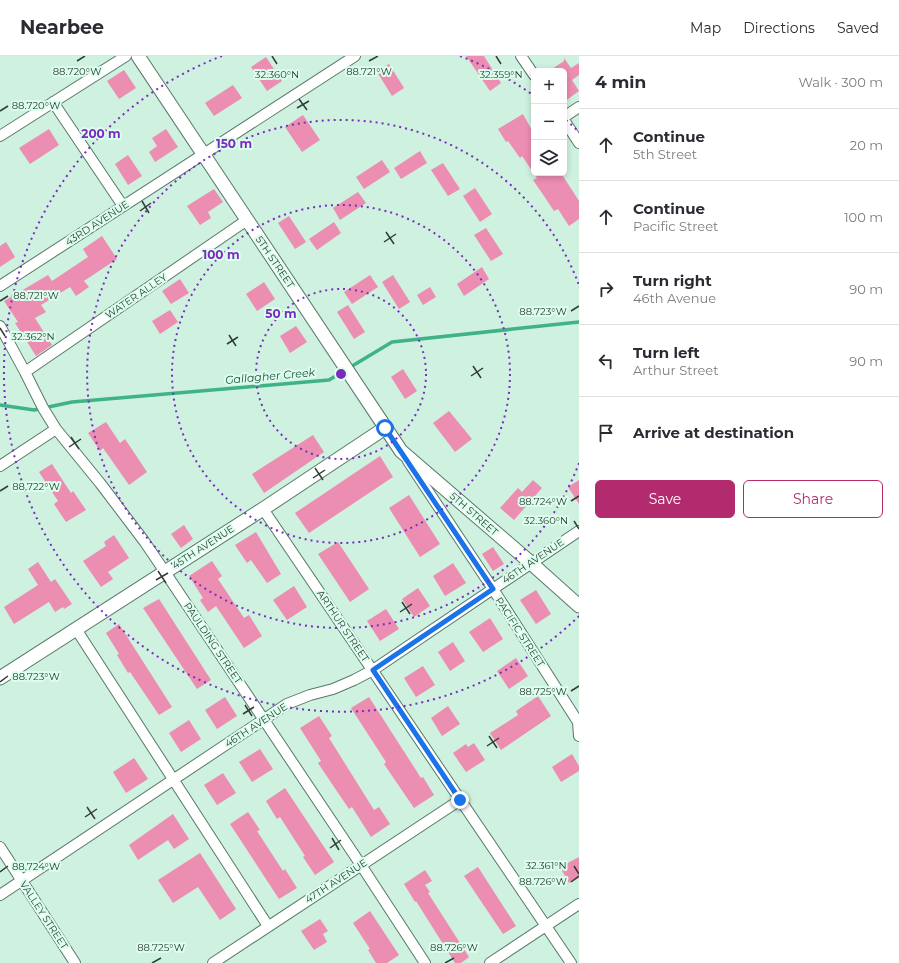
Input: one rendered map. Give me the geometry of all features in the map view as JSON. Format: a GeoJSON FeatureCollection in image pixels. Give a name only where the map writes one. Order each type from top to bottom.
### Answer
{"type":"FeatureCollection","features":[{"type":"Feature","properties":{"kind":"street"},"geometry":{"type":"LineString","coordinates":[[0,136],[126,56]]}},
{"type":"Feature","properties":{"kind":"street","name":"5TH STREET"},"geometry":{"type":"LineString","coordinates":[[138,56],[401,451],[579,606]]}},
{"type":"Feature","properties":{"kind":"street","name":"43RD AVENUE"},"geometry":{"type":"LineString","coordinates":[[0,286],[203,153],[355,56]]}},
{"type":"Feature","properties":{"kind":"street"},"geometry":{"type":"LineString","coordinates":[[522,56],[531,70]]}},
{"type":"Feature","properties":{"kind":"street"},"geometry":{"type":"LineString","coordinates":[[53,102],[123,206]]}},
{"type":"Feature","properties":{"kind":"street"},"geometry":{"type":"LineString","coordinates":[[567,115],[579,107]]}},
{"type":"Feature","properties":{"kind":"street"},"geometry":{"type":"LineString","coordinates":[[567,124],[579,142]]}},
{"type":"Feature","properties":{"kind":"street","name":"WATER ALLEY"},"geometry":{"type":"LineString","coordinates":[[25,372],[247,220]]}},
{"type":"Feature","properties":{"kind":"street","name":"PAULDING STREET"},"geometry":{"type":"LineString","coordinates":[[0,326],[56,429],[100,483],[144,541],[264,719],[425,963]]}},
{"type":"Feature","properties":{"kind":"street","name":"45TH AVENUE"},"geometry":{"type":"LineString","coordinates":[[0,678],[385,428]]}},
{"type":"Feature","properties":{"kind":"street"},"geometry":{"type":"LineString","coordinates":[[0,466],[56,429]]}},
{"type":"Feature","properties":{"kind":"street","name":"PACIFIC STREET"},"geometry":{"type":"LineString","coordinates":[[401,451],[579,722],[579,736]]}},
{"type":"Feature","properties":{"kind":"street","name":"ARTHUR STREET"},"geometry":{"type":"LineString","coordinates":[[263,508],[570,963]]}},
{"type":"Feature","properties":{"kind":"street","name":"46TH AVENUE"},"geometry":{"type":"LineString","coordinates":[[0,894],[287,704],[310,695],[333,689],[373,670],[579,531]]}},
{"type":"Feature","properties":{"kind":"street"},"geometry":{"type":"LineString","coordinates":[[76,629],[268,926]]}},
{"type":"Feature","properties":{"kind":"street","name":"47TH AVENUE"},"geometry":{"type":"LineString","coordinates":[[212,963],[460,800]]}},
{"type":"Feature","properties":{"kind":"street","name":"VALLEY STREET"},"geometry":{"type":"LineString","coordinates":[[0,847],[75,963]]}},
{"type":"Feature","properties":{"kind":"street"},"geometry":{"type":"LineString","coordinates":[[490,963],[579,904]]}},
{"type":"Feature","properties":{"kind":"building"},"geometry":{"type":"Polygon","coordinates":[[[466,56],[484,56],[501,83],[490,91],[466,56]]]}},
{"type":"Feature","properties":{"kind":"building"},"geometry":{"type":"Polygon","coordinates":[[[266,57],[282,81],[267,91],[251,67],[266,57]]]}},
{"type":"Feature","properties":{"kind":"building"},"geometry":{"type":"Polygon","coordinates":[[[564,58],[571,68],[579,63],[579,75],[572,80],[579,91],[567,100],[567,68],[554,68],[564,61],[564,58]]]}},
{"type":"Feature","properties":{"kind":"building"},"geometry":{"type":"Polygon","coordinates":[[[389,64],[404,88],[392,96],[377,72],[389,64]]]}},
{"type":"Feature","properties":{"kind":"building"},"geometry":{"type":"Polygon","coordinates":[[[124,70],[136,88],[119,99],[107,81],[124,70]]]}},
{"type":"Feature","properties":{"kind":"building"},"geometry":{"type":"Polygon","coordinates":[[[233,85],[242,98],[214,116],[205,103],[233,85]]]}},
{"type":"Feature","properties":{"kind":"building"},"geometry":{"type":"Polygon","coordinates":[[[523,114],[531,129],[531,169],[522,156],[520,158],[508,141],[506,142],[498,129],[523,114]]]}},
{"type":"Feature","properties":{"kind":"building"},"geometry":{"type":"Polygon","coordinates":[[[303,115],[320,140],[302,152],[285,127],[303,115]]]}},
{"type":"Feature","properties":{"kind":"building"},"geometry":{"type":"Polygon","coordinates":[[[49,129],[59,145],[30,164],[19,148],[49,129]]]}},
{"type":"Feature","properties":{"kind":"building"},"geometry":{"type":"Polygon","coordinates":[[[166,129],[178,147],[155,162],[149,152],[157,146],[152,138],[166,129]]]}},
{"type":"Feature","properties":{"kind":"building"},"geometry":{"type":"Polygon","coordinates":[[[420,151],[427,163],[401,179],[394,168],[420,151]]]}},
{"type":"Feature","properties":{"kind":"building"},"geometry":{"type":"Polygon","coordinates":[[[128,155],[142,176],[128,185],[115,164],[128,155]]]}},
{"type":"Feature","properties":{"kind":"building"},"geometry":{"type":"Polygon","coordinates":[[[382,160],[390,172],[364,189],[356,177],[382,160]]]}},
{"type":"Feature","properties":{"kind":"building"},"geometry":{"type":"Polygon","coordinates":[[[443,163],[460,189],[448,196],[431,170],[443,163]]]}},
{"type":"Feature","properties":{"kind":"building"},"geometry":{"type":"Polygon","coordinates":[[[536,176],[563,176],[579,201],[579,219],[569,226],[558,209],[554,211],[533,180],[537,178],[536,176]]]}},
{"type":"Feature","properties":{"kind":"building"},"geometry":{"type":"Polygon","coordinates":[[[475,188],[492,214],[480,222],[463,196],[475,188]]]}},
{"type":"Feature","properties":{"kind":"building"},"geometry":{"type":"Polygon","coordinates":[[[214,189],[223,202],[208,212],[211,218],[200,225],[187,206],[214,189]]]}},
{"type":"Feature","properties":{"kind":"building"},"geometry":{"type":"Polygon","coordinates":[[[358,192],[366,203],[340,220],[333,208],[358,192]]]}},
{"type":"Feature","properties":{"kind":"building"},"geometry":{"type":"Polygon","coordinates":[[[289,216],[306,242],[295,249],[278,223],[289,216]]]}},
{"type":"Feature","properties":{"kind":"building"},"geometry":{"type":"Polygon","coordinates":[[[334,222],[341,233],[317,250],[309,239],[334,222]]]}},
{"type":"Feature","properties":{"kind":"building"},"geometry":{"type":"Polygon","coordinates":[[[486,228],[503,254],[491,261],[474,235],[486,228]]]}},
{"type":"Feature","properties":{"kind":"building"},"geometry":{"type":"Polygon","coordinates":[[[102,236],[117,259],[84,281],[89,287],[76,296],[70,287],[41,305],[46,312],[35,318],[52,345],[36,356],[15,323],[18,322],[4,301],[48,275],[52,281],[88,257],[83,249],[102,236]]]}},
{"type":"Feature","properties":{"kind":"building"},"geometry":{"type":"Polygon","coordinates":[[[6,242],[15,257],[0,267],[0,246],[6,242]]]}},
{"type":"Feature","properties":{"kind":"building"},"geometry":{"type":"Polygon","coordinates":[[[482,267],[489,279],[464,296],[457,284],[482,267]]]}},
{"type":"Feature","properties":{"kind":"building"},"geometry":{"type":"Polygon","coordinates":[[[370,275],[378,287],[352,304],[344,292],[370,275]]]}},
{"type":"Feature","properties":{"kind":"building"},"geometry":{"type":"Polygon","coordinates":[[[393,275],[410,302],[399,309],[382,282],[393,275]]]}},
{"type":"Feature","properties":{"kind":"building"},"geometry":{"type":"Polygon","coordinates":[[[180,279],[189,293],[171,304],[162,291],[180,279]]]}},
{"type":"Feature","properties":{"kind":"building"},"geometry":{"type":"Polygon","coordinates":[[[264,282],[275,299],[257,311],[246,294],[264,282]]]}},
{"type":"Feature","properties":{"kind":"building"},"geometry":{"type":"Polygon","coordinates":[[[430,287],[436,297],[423,305],[417,295],[430,287]]]}},
{"type":"Feature","properties":{"kind":"building"},"geometry":{"type":"Polygon","coordinates":[[[348,305],[365,332],[354,339],[337,312],[348,305]]]}},
{"type":"Feature","properties":{"kind":"building"},"geometry":{"type":"Polygon","coordinates":[[[170,310],[178,322],[160,334],[152,321],[170,310]]]}},
{"type":"Feature","properties":{"kind":"building"},"geometry":{"type":"Polygon","coordinates":[[[296,326],[307,342],[290,353],[280,336],[296,326]]]}},
{"type":"Feature","properties":{"kind":"building"},"geometry":{"type":"Polygon","coordinates":[[[403,369],[417,391],[405,399],[391,377],[403,369]]]}},
{"type":"Feature","properties":{"kind":"building"},"geometry":{"type":"Polygon","coordinates":[[[449,411],[472,439],[455,452],[433,423],[449,411]]]}},
{"type":"Feature","properties":{"kind":"building"},"geometry":{"type":"Polygon","coordinates":[[[106,422],[120,443],[125,439],[147,472],[129,485],[103,448],[100,451],[88,433],[106,422]]]}},
{"type":"Feature","properties":{"kind":"building"},"geometry":{"type":"Polygon","coordinates":[[[313,435],[324,452],[264,493],[252,474],[313,435]]]}},
{"type":"Feature","properties":{"kind":"building"},"geometry":{"type":"Polygon","coordinates":[[[380,456],[393,477],[309,533],[295,513],[380,456]]]}},
{"type":"Feature","properties":{"kind":"building"},"geometry":{"type":"Polygon","coordinates":[[[52,464],[71,493],[73,491],[86,510],[66,522],[54,504],[58,501],[39,472],[52,464]]]}},
{"type":"Feature","properties":{"kind":"building"},"geometry":{"type":"Polygon","coordinates":[[[533,480],[542,488],[514,520],[500,508],[518,488],[522,492],[533,480]]]}},
{"type":"Feature","properties":{"kind":"building"},"geometry":{"type":"Polygon","coordinates":[[[579,480],[579,504],[568,487],[579,480]]]}},
{"type":"Feature","properties":{"kind":"building"},"geometry":{"type":"Polygon","coordinates":[[[409,495],[440,544],[420,557],[389,508],[409,495]]]}},
{"type":"Feature","properties":{"kind":"building"},"geometry":{"type":"Polygon","coordinates":[[[184,525],[193,539],[181,548],[171,534],[184,525]]]}},
{"type":"Feature","properties":{"kind":"building"},"geometry":{"type":"Polygon","coordinates":[[[256,532],[281,574],[267,583],[251,560],[247,563],[235,545],[256,532]]]}},
{"type":"Feature","properties":{"kind":"building"},"geometry":{"type":"Polygon","coordinates":[[[114,535],[129,558],[108,572],[113,579],[101,587],[83,561],[106,546],[104,542],[114,535]]]}},
{"type":"Feature","properties":{"kind":"building"},"geometry":{"type":"Polygon","coordinates":[[[338,542],[369,589],[350,602],[318,554],[338,542]]]}},
{"type":"Feature","properties":{"kind":"building"},"geometry":{"type":"Polygon","coordinates":[[[493,547],[504,564],[493,571],[482,554],[493,547]]]}},
{"type":"Feature","properties":{"kind":"building"},"geometry":{"type":"Polygon","coordinates":[[[212,561],[222,576],[218,579],[244,618],[249,615],[262,636],[244,648],[216,606],[208,612],[200,600],[203,598],[189,576],[212,561]]]}},
{"type":"Feature","properties":{"kind":"building"},"geometry":{"type":"Polygon","coordinates":[[[38,562],[51,582],[55,579],[72,604],[55,612],[49,602],[14,624],[4,607],[38,585],[28,569],[38,562]]]}},
{"type":"Feature","properties":{"kind":"building"},"geometry":{"type":"Polygon","coordinates":[[[453,563],[466,583],[445,596],[433,576],[453,563]]]}},
{"type":"Feature","properties":{"kind":"building"},"geometry":{"type":"Polygon","coordinates":[[[294,586],[307,607],[287,620],[273,600],[294,586]]]}},
{"type":"Feature","properties":{"kind":"building"},"geometry":{"type":"Polygon","coordinates":[[[418,588],[430,606],[414,617],[402,599],[418,588]]]}},
{"type":"Feature","properties":{"kind":"building"},"geometry":{"type":"Polygon","coordinates":[[[536,590],[551,614],[536,624],[520,600],[536,590]]]}},
{"type":"Feature","properties":{"kind":"building"},"geometry":{"type":"Polygon","coordinates":[[[159,599],[211,680],[197,689],[143,608],[159,599]]]}},
{"type":"Feature","properties":{"kind":"building"},"geometry":{"type":"Polygon","coordinates":[[[386,609],[399,629],[380,641],[367,621],[386,609]]]}},
{"type":"Feature","properties":{"kind":"building"},"geometry":{"type":"Polygon","coordinates":[[[490,618],[503,639],[483,652],[469,632],[490,618]]]}},
{"type":"Feature","properties":{"kind":"building"},"geometry":{"type":"Polygon","coordinates":[[[119,624],[172,707],[159,715],[130,672],[128,673],[117,655],[119,654],[106,633],[119,624]]]}},
{"type":"Feature","properties":{"kind":"building"},"geometry":{"type":"Polygon","coordinates":[[[453,642],[465,661],[450,671],[438,652],[453,642]]]}},
{"type":"Feature","properties":{"kind":"building"},"geometry":{"type":"Polygon","coordinates":[[[516,658],[528,676],[509,689],[497,671],[516,658]]]}},
{"type":"Feature","properties":{"kind":"building"},"geometry":{"type":"Polygon","coordinates":[[[423,666],[435,685],[416,697],[404,678],[423,666]]]}},
{"type":"Feature","properties":{"kind":"building"},"geometry":{"type":"Polygon","coordinates":[[[538,696],[551,716],[501,750],[490,733],[518,715],[516,711],[538,696]]]}},
{"type":"Feature","properties":{"kind":"building"},"geometry":{"type":"Polygon","coordinates":[[[225,697],[237,716],[217,729],[205,710],[225,697]]]}},
{"type":"Feature","properties":{"kind":"building"},"geometry":{"type":"Polygon","coordinates":[[[369,697],[421,778],[423,777],[434,795],[414,808],[384,764],[386,762],[351,708],[369,697]]]}},
{"type":"Feature","properties":{"kind":"building"},"geometry":{"type":"Polygon","coordinates":[[[448,706],[460,724],[442,736],[431,718],[448,706]]]}},
{"type":"Feature","properties":{"kind":"building"},"geometry":{"type":"Polygon","coordinates":[[[319,716],[332,736],[329,738],[374,810],[379,807],[390,824],[371,837],[352,807],[349,809],[318,763],[321,761],[300,728],[319,716]]]}},
{"type":"Feature","properties":{"kind":"building"},"geometry":{"type":"Polygon","coordinates":[[[189,720],[201,739],[181,752],[169,733],[189,720]]]}},
{"type":"Feature","properties":{"kind":"building"},"geometry":{"type":"Polygon","coordinates":[[[474,743],[485,760],[466,772],[453,753],[466,744],[468,747],[474,743]]]}},
{"type":"Feature","properties":{"kind":"building"},"geometry":{"type":"Polygon","coordinates":[[[260,749],[273,769],[252,782],[239,762],[260,749]]]}},
{"type":"Feature","properties":{"kind":"building"},"geometry":{"type":"Polygon","coordinates":[[[572,754],[579,766],[579,771],[561,782],[552,767],[572,754]]]}},
{"type":"Feature","properties":{"kind":"building"},"geometry":{"type":"Polygon","coordinates":[[[134,758],[148,779],[126,793],[113,772],[134,758]]]}},
{"type":"Feature","properties":{"kind":"building"},"geometry":{"type":"Polygon","coordinates":[[[223,773],[236,793],[217,805],[204,785],[223,773]]]}},
{"type":"Feature","properties":{"kind":"building"},"geometry":{"type":"Polygon","coordinates":[[[285,788],[334,862],[315,875],[303,857],[305,856],[280,817],[277,819],[266,801],[285,788]]]}},
{"type":"Feature","properties":{"kind":"building"},"geometry":{"type":"Polygon","coordinates":[[[248,812],[260,830],[257,831],[283,871],[285,869],[297,888],[279,899],[230,824],[248,812]]]}},
{"type":"Feature","properties":{"kind":"building"},"geometry":{"type":"Polygon","coordinates":[[[173,814],[189,839],[174,849],[168,840],[138,860],[129,845],[173,814]]]}},
{"type":"Feature","properties":{"kind":"building"},"geometry":{"type":"Polygon","coordinates":[[[200,853],[236,909],[220,920],[198,887],[173,903],[158,880],[200,853]]]}},
{"type":"Feature","properties":{"kind":"building"},"geometry":{"type":"Polygon","coordinates":[[[579,857],[579,878],[569,883],[560,867],[579,857]]]}},
{"type":"Feature","properties":{"kind":"building"},"geometry":{"type":"Polygon","coordinates":[[[478,867],[516,926],[503,934],[464,876],[478,867]]]}},
{"type":"Feature","properties":{"kind":"building"},"geometry":{"type":"Polygon","coordinates":[[[425,870],[432,881],[425,885],[430,892],[428,893],[469,957],[461,963],[455,963],[404,884],[425,870]]]}},
{"type":"Feature","properties":{"kind":"building"},"geometry":{"type":"Polygon","coordinates":[[[370,911],[399,955],[387,963],[376,963],[368,950],[370,949],[353,923],[370,911]]]}},
{"type":"Feature","properties":{"kind":"building"},"geometry":{"type":"Polygon","coordinates":[[[320,919],[328,931],[323,934],[327,942],[314,950],[301,931],[320,919]]]}},
{"type":"Feature","properties":{"kind":"waterway","name":"Gallagher Creek"},"geometry":{"type":"LineString","coordinates":[[0,405],[34,410],[72,402],[329,380],[392,342],[579,322]]}},
{"type":"Feature","properties":{"kind":"route"},"geometry":{"type":"LineString","coordinates":[[385,428],[493,589],[373,670],[460,800]]}}]}
